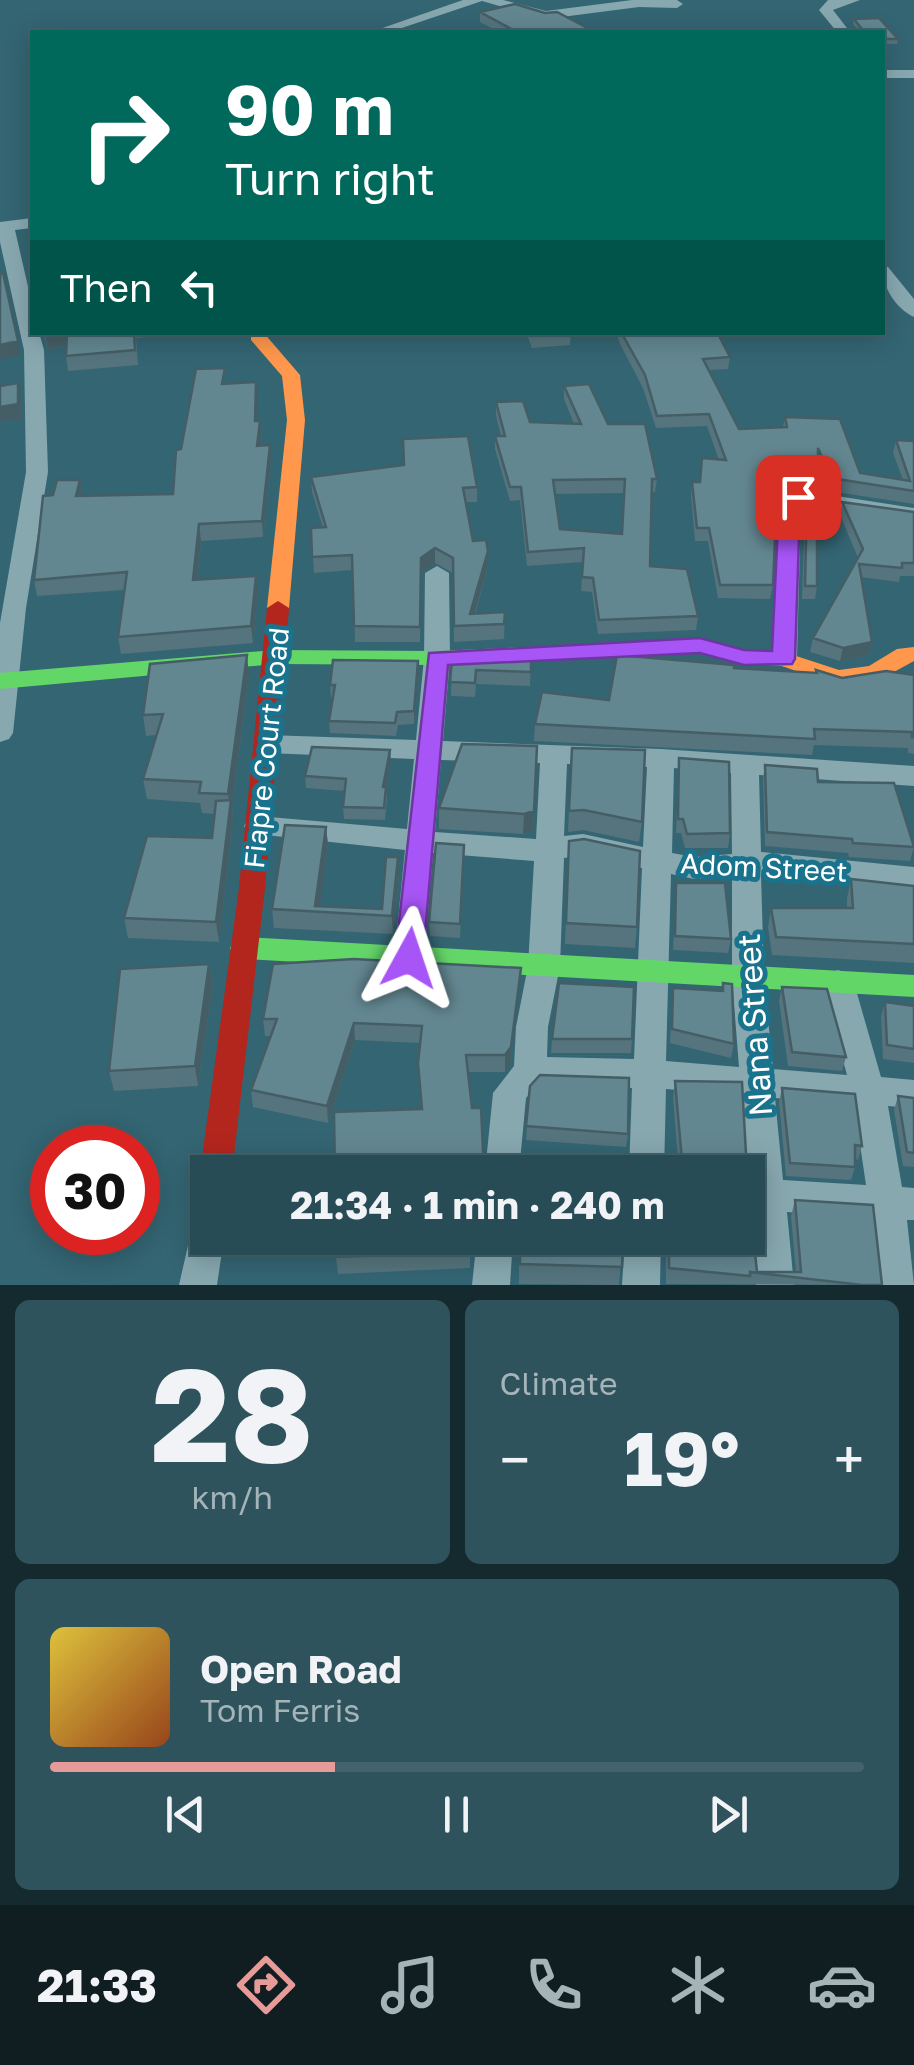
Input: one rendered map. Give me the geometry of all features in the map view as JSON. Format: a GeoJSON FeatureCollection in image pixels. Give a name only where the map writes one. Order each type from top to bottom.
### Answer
{"type":"FeatureCollection","features":[{"type":"Feature","properties":{"kind":"street"},"geometry":{"type":"LineString","coordinates":[[384,30],[476,0]]}},
{"type":"Feature","properties":{"kind":"street"},"geometry":{"type":"LineString","coordinates":[[488,0],[528,12],[570,13],[639,2],[677,4]]}},
{"type":"Feature","properties":{"kind":"street"},"geometry":{"type":"LineString","coordinates":[[842,30],[826,10],[828,4],[856,0]]}},
{"type":"Feature","properties":{"kind":"street"},"geometry":{"type":"LineString","coordinates":[[570,13],[582,25]]}},
{"type":"Feature","properties":{"kind":"street"},"geometry":{"type":"LineString","coordinates":[[885,74],[914,74]]}},
{"type":"Feature","properties":{"kind":"street"},"geometry":{"type":"LineString","coordinates":[[30,223],[2,226],[30,334]]}},
{"type":"Feature","properties":{"kind":"street"},"geometry":{"type":"LineString","coordinates":[[885,275],[914,312]]}},
{"type":"Feature","properties":{"kind":"street"},"geometry":{"type":"LineString","coordinates":[[0,732],[14,608],[37,472],[37,389],[30,335]]}},
{"type":"Feature","properties":{"kind":"street","name":"Fiapre Court Road"},"geometry":{"type":"LineString","coordinates":[[218,1155],[258,826],[296,420],[292,375],[257,336]]}},
{"type":"Feature","properties":{"kind":"street"},"geometry":{"type":"LineString","coordinates":[[784,659],[790,504],[798,497],[914,516]]}},
{"type":"Feature","properties":{"kind":"street"},"geometry":{"type":"LineString","coordinates":[[409,958],[437,658],[437,572]]}},
{"type":"Feature","properties":{"kind":"street"},"geometry":{"type":"LineString","coordinates":[[4,681],[275,657],[437,658],[700,646],[744,657],[784,659],[838,678],[875,674],[905,654],[914,654]]}},
{"type":"Feature","properties":{"kind":"street"},"geometry":{"type":"LineString","coordinates":[[266,744],[661,758],[914,776]]}},
{"type":"Feature","properties":{"kind":"street"},"geometry":{"type":"LineString","coordinates":[[504,1155],[510,1092],[530,1071],[532,1027],[544,966],[554,753]]}},
{"type":"Feature","properties":{"kind":"street"},"geometry":{"type":"LineString","coordinates":[[647,1155],[661,758]]}},
{"type":"Feature","properties":{"kind":"street","name":"Nana Street"},"geometry":{"type":"LineString","coordinates":[[745,764],[748,978],[757,1082],[758,1155]]}},
{"type":"Feature","properties":{"kind":"street","name":"Adom Street"},"geometry":{"type":"LineString","coordinates":[[258,826],[528,851],[582,845],[694,868],[779,862],[914,878]]}},
{"type":"Feature","properties":{"kind":"street"},"geometry":{"type":"LineString","coordinates":[[244,948],[914,986]]}},
{"type":"Feature","properties":{"kind":"street"},"geometry":{"type":"LineString","coordinates":[[838,983],[900,1203],[900,1285]]}},
{"type":"Feature","properties":{"kind":"street"},"geometry":{"type":"LineString","coordinates":[[530,1071],[650,1074],[914,1094]]}},
{"type":"Feature","properties":{"kind":"street"},"geometry":{"type":"LineString","coordinates":[[765,1194],[900,1203]]}},
{"type":"Feature","properties":{"kind":"street","name":"Nana Street"},"geometry":{"type":"LineString","coordinates":[[765,1231],[775,1285]]}},
{"type":"Feature","properties":{"kind":"street"},"geometry":{"type":"LineString","coordinates":[[198,1285],[203,1255]]}},
{"type":"Feature","properties":{"kind":"street"},"geometry":{"type":"LineString","coordinates":[[491,1285],[494,1255]]}},
{"type":"Feature","properties":{"kind":"street"},"geometry":{"type":"LineString","coordinates":[[641,1285],[643,1255]]}},
{"type":"Feature","properties":{"kind":"building"},"geometry":{"type":"Polygon","coordinates":[[[515,4],[545,13],[557,12],[591,30],[513,30],[480,12],[515,4]]]}},
{"type":"Feature","properties":{"kind":"building"},"geometry":{"type":"Polygon","coordinates":[[[879,18],[898,39],[885,39],[885,30],[862,30],[854,19],[879,18]]]}},
{"type":"Feature","properties":{"kind":"building"},"geometry":{"type":"Polygon","coordinates":[[[3,273],[18,341],[0,345],[0,274],[3,273]]]}},
{"type":"Feature","properties":{"kind":"building"},"geometry":{"type":"Polygon","coordinates":[[[67,335],[134,335],[135,350],[66,356],[67,335]]]}},
{"type":"Feature","properties":{"kind":"building"},"geometry":{"type":"Polygon","coordinates":[[[623,335],[719,335],[730,357],[703,359],[739,429],[787,427],[785,417],[840,419],[860,473],[910,481],[896,440],[914,441],[914,491],[831,478],[818,448],[818,476],[798,474],[777,491],[773,585],[720,585],[709,528],[697,528],[692,482],[700,482],[702,458],[726,460],[709,414],[657,416],[645,375],[623,335]]]}},
{"type":"Feature","properties":{"kind":"building"},"geometry":{"type":"Polygon","coordinates":[[[225,368],[222,384],[256,382],[255,421],[260,421],[257,446],[270,445],[262,521],[199,524],[193,580],[256,576],[251,626],[118,637],[127,572],[34,580],[43,496],[53,495],[57,480],[80,480],[76,496],[173,494],[176,450],[181,449],[196,369],[225,368]]]}},
{"type":"Feature","properties":{"kind":"building"},"geometry":{"type":"Polygon","coordinates":[[[18,383],[18,404],[0,407],[0,386],[18,383]]]}},
{"type":"Feature","properties":{"kind":"building"},"geometry":{"type":"Polygon","coordinates":[[[589,384],[608,424],[645,424],[657,479],[652,479],[650,566],[687,569],[698,616],[599,620],[593,578],[582,577],[584,548],[528,552],[521,487],[510,487],[495,436],[505,436],[496,402],[523,401],[530,422],[581,424],[564,386],[589,384]],[[625,479],[553,480],[560,529],[622,534],[625,479]]]}},
{"type":"Feature","properties":{"kind":"building"},"geometry":{"type":"Polygon","coordinates":[[[468,436],[477,487],[463,488],[473,541],[486,540],[488,551],[470,614],[505,612],[504,624],[454,626],[453,558],[435,548],[421,558],[420,627],[354,626],[352,555],[312,557],[311,528],[326,527],[311,477],[404,465],[403,439],[468,436]]]}},
{"type":"Feature","properties":{"kind":"building"},"geometry":{"type":"Polygon","coordinates":[[[807,498],[817,499],[817,586],[805,586],[807,498]]]}},
{"type":"Feature","properties":{"kind":"building"},"geometry":{"type":"Polygon","coordinates":[[[842,502],[914,512],[914,563],[902,563],[902,568],[859,564],[872,642],[843,648],[813,638],[863,549],[842,502]]]}},
{"type":"Feature","properties":{"kind":"building"},"geometry":{"type":"Polygon","coordinates":[[[247,655],[228,794],[199,793],[201,782],[143,779],[163,714],[143,715],[150,664],[247,655]]]}},
{"type":"Feature","properties":{"kind":"building"},"geometry":{"type":"Polygon","coordinates":[[[617,655],[734,668],[817,673],[816,670],[842,678],[886,671],[914,675],[914,737],[912,732],[814,729],[815,739],[535,724],[542,692],[609,700],[617,655]]]}},
{"type":"Feature","properties":{"kind":"building"},"geometry":{"type":"Polygon","coordinates":[[[531,656],[531,672],[476,670],[475,683],[450,682],[452,659],[531,656]]]}},
{"type":"Feature","properties":{"kind":"building"},"geometry":{"type":"Polygon","coordinates":[[[333,660],[418,661],[414,711],[397,712],[395,723],[329,721],[335,685],[330,685],[333,660]]]}},
{"type":"Feature","properties":{"kind":"building"},"geometry":{"type":"Polygon","coordinates":[[[462,744],[537,746],[534,811],[524,814],[439,808],[462,744]]]}},
{"type":"Feature","properties":{"kind":"building"},"geometry":{"type":"Polygon","coordinates":[[[312,747],[390,750],[383,787],[384,808],[343,807],[346,779],[305,776],[312,747]]]}},
{"type":"Feature","properties":{"kind":"building"},"geometry":{"type":"Polygon","coordinates":[[[572,748],[645,750],[642,822],[584,810],[569,811],[572,748]]]}},
{"type":"Feature","properties":{"kind":"building"},"geometry":{"type":"Polygon","coordinates":[[[679,758],[729,762],[730,833],[687,834],[683,819],[678,819],[679,758]]]}},
{"type":"Feature","properties":{"kind":"building"},"geometry":{"type":"Polygon","coordinates":[[[765,765],[817,769],[818,782],[894,783],[914,847],[767,832],[765,765]]]}},
{"type":"Feature","properties":{"kind":"building"},"geometry":{"type":"Polygon","coordinates":[[[231,800],[216,922],[124,918],[147,836],[212,838],[216,801],[231,800]]]}},
{"type":"Feature","properties":{"kind":"building"},"geometry":{"type":"Polygon","coordinates":[[[285,825],[326,827],[315,906],[382,909],[386,857],[398,857],[392,916],[272,909],[285,825]]]}},
{"type":"Feature","properties":{"kind":"building"},"geometry":{"type":"Polygon","coordinates":[[[584,839],[640,851],[637,927],[566,923],[569,841],[584,839]]]}},
{"type":"Feature","properties":{"kind":"building"},"geometry":{"type":"Polygon","coordinates":[[[436,843],[464,845],[460,924],[429,922],[436,843]]]}},
{"type":"Feature","properties":{"kind":"building"},"geometry":{"type":"Polygon","coordinates":[[[851,879],[914,886],[914,944],[776,937],[771,908],[853,908],[851,879]]]}},
{"type":"Feature","properties":{"kind":"building"},"geometry":{"type":"Polygon","coordinates":[[[676,883],[725,883],[731,939],[675,936],[676,883]]]}},
{"type":"Feature","properties":{"kind":"building"},"geometry":{"type":"Polygon","coordinates":[[[354,959],[521,968],[511,1047],[505,1055],[466,1055],[472,1108],[481,1108],[483,1155],[335,1155],[334,1112],[422,1109],[418,1063],[422,1026],[354,1023],[327,1106],[251,1090],[277,1019],[263,1019],[273,964],[354,959]]]}},
{"type":"Feature","properties":{"kind":"building"},"geometry":{"type":"Polygon","coordinates":[[[209,964],[195,1066],[109,1071],[120,969],[209,964]]]}},
{"type":"Feature","properties":{"kind":"building"},"geometry":{"type":"Polygon","coordinates":[[[559,983],[634,987],[632,1039],[552,1039],[559,983]]]}},
{"type":"Feature","properties":{"kind":"building"},"geometry":{"type":"Polygon","coordinates":[[[723,983],[732,984],[734,1044],[672,1029],[673,988],[723,991],[723,983]]]}},
{"type":"Feature","properties":{"kind":"building"},"geometry":{"type":"Polygon","coordinates":[[[782,987],[827,989],[846,1057],[792,1052],[782,987]]]}},
{"type":"Feature","properties":{"kind":"building"},"geometry":{"type":"Polygon","coordinates":[[[885,1002],[914,1006],[914,1049],[887,1045],[885,1002]]]}},
{"type":"Feature","properties":{"kind":"building"},"geometry":{"type":"Polygon","coordinates":[[[540,1075],[629,1078],[628,1134],[526,1126],[530,1086],[540,1075]]]}},
{"type":"Feature","properties":{"kind":"building"},"geometry":{"type":"Polygon","coordinates":[[[675,1081],[742,1082],[746,1155],[682,1155],[675,1081]]]}},
{"type":"Feature","properties":{"kind":"building"},"geometry":{"type":"Polygon","coordinates":[[[782,1088],[855,1094],[862,1146],[855,1145],[855,1167],[790,1163],[782,1088]]]}},
{"type":"Feature","properties":{"kind":"building"},"geometry":{"type":"Polygon","coordinates":[[[898,1096],[914,1098],[914,1153],[907,1152],[898,1096]]]}},
{"type":"Feature","properties":{"kind":"building"},"geometry":{"type":"Polygon","coordinates":[[[795,1200],[873,1205],[882,1285],[750,1272],[750,1276],[669,1268],[669,1255],[755,1255],[757,1272],[801,1272],[795,1200]]]}},
{"type":"Feature","properties":{"kind":"building"},"geometry":{"type":"Polygon","coordinates":[[[520,1255],[622,1255],[622,1267],[520,1264],[520,1255]]]}},
{"type":"Feature","properties":{"kind":"traffic: fast"},"geometry":{"type":"LineString","coordinates":[[0,681],[275,657],[437,658],[659,648]]}},
{"type":"Feature","properties":{"kind":"traffic: fast"},"geometry":{"type":"LineString","coordinates":[[244,948],[914,986]]}},
{"type":"Feature","properties":{"kind":"traffic: slow"},"geometry":{"type":"LineString","coordinates":[[257,336],[291,375],[296,420],[278,608]]}},
{"type":"Feature","properties":{"kind":"traffic: slow"},"geometry":{"type":"LineString","coordinates":[[659,648],[700,646],[744,657],[784,659],[838,678],[875,673],[905,654],[914,654]]}},
{"type":"Feature","properties":{"kind":"traffic: jam"},"geometry":{"type":"LineString","coordinates":[[218,1155],[252,888],[278,608]]}},
{"type":"Feature","properties":{"kind":"route"},"geometry":{"type":"LineString","coordinates":[[409,958],[437,658],[700,646],[744,657],[784,659],[790,504],[798,497]]}}]}
